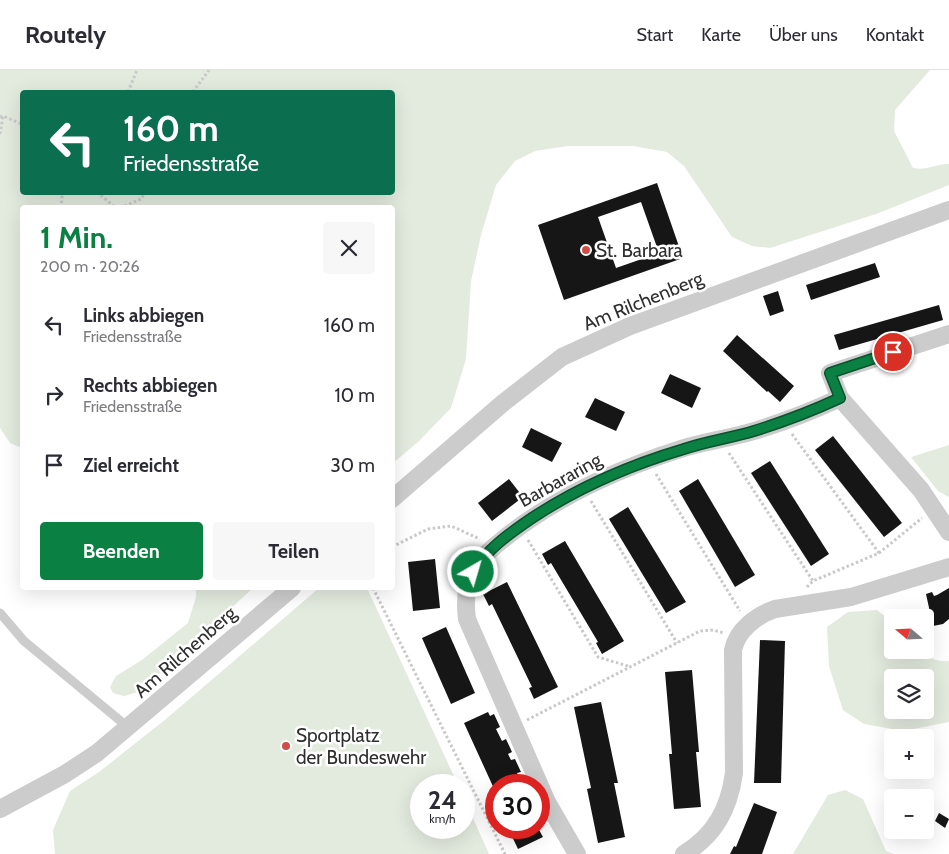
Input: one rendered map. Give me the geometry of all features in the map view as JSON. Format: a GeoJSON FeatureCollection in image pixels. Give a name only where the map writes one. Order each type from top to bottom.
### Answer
{"type":"FeatureCollection","features":[{"type":"Feature","properties":{"kind":"street","name":"Am Rilchenberg"},"geometry":{"type":"LineString","coordinates":[[395,496],[503,403],[562,357],[630,326],[949,210]]}},
{"type":"Feature","properties":{"kind":"street"},"geometry":{"type":"LineString","coordinates":[[944,520],[840,398],[830,373],[949,334]]}},
{"type":"Feature","properties":{"kind":"street","name":"Barbararing"},"geometry":{"type":"LineString","coordinates":[[577,854],[547,802],[467,618],[465,593],[473,572],[480,560],[495,545],[520,526],[583,488],[648,461],[686,448],[783,421],[840,398]]}},
{"type":"Feature","properties":{"kind":"street"},"geometry":{"type":"LineString","coordinates":[[684,854],[701,842],[714,828],[722,817],[731,791],[734,774],[733,650],[744,630],[775,609],[851,597],[949,567]]}},
{"type":"Feature","properties":{"kind":"street","name":"Am Rilchenberg"},"geometry":{"type":"LineString","coordinates":[[0,809],[65,774],[129,728],[290,590]]}},
{"type":"Feature","properties":{"kind":"lane"},"geometry":{"type":"LineString","coordinates":[[0,613],[24,641],[129,728]]}},
{"type":"Feature","properties":{"kind":"path"},"geometry":{"type":"LineString","coordinates":[[129,90],[137,70]]}},
{"type":"Feature","properties":{"kind":"path"},"geometry":{"type":"LineString","coordinates":[[194,90],[209,70]]}},
{"type":"Feature","properties":{"kind":"path"},"geometry":{"type":"LineString","coordinates":[[0,134],[2,117],[20,123]]}},
{"type":"Feature","properties":{"kind":"path"},"geometry":{"type":"LineString","coordinates":[[101,195],[112,205]]}},
{"type":"Feature","properties":{"kind":"path"},"geometry":{"type":"LineString","coordinates":[[127,205],[141,199],[143,195]]}},
{"type":"Feature","properties":{"kind":"path"},"geometry":{"type":"LineString","coordinates":[[783,421],[880,553]]}},
{"type":"Feature","properties":{"kind":"path"},"geometry":{"type":"LineString","coordinates":[[720,440],[813,581]]}},
{"type":"Feature","properties":{"kind":"path"},"geometry":{"type":"LineString","coordinates":[[516,727],[560,702],[700,631],[744,630],[728,593],[648,461]]}},
{"type":"Feature","properties":{"kind":"path"},"geometry":{"type":"LineString","coordinates":[[583,488],[677,643]]}},
{"type":"Feature","properties":{"kind":"path"},"geometry":{"type":"LineString","coordinates":[[806,587],[813,581],[880,553],[944,520]]}},
{"type":"Feature","properties":{"kind":"path"},"geometry":{"type":"LineString","coordinates":[[395,546],[428,529],[451,526],[495,545]]}},
{"type":"Feature","properties":{"kind":"path"},"geometry":{"type":"LineString","coordinates":[[520,526],[598,657],[632,667]]}},
{"type":"Feature","properties":{"kind":"path"},"geometry":{"type":"LineString","coordinates":[[374,590],[505,854]]}},
{"type":"Feature","properties":{"kind":"shaded area"},"geometry":{"type":"Polygon","coordinates":[[[0,70],[930,70],[895,110],[894,131],[913,168],[922,169],[949,164],[949,185],[876,214],[770,248],[752,246],[732,237],[684,166],[667,152],[633,146],[568,146],[535,151],[515,161],[496,185],[481,235],[471,281],[466,359],[451,408],[418,442],[395,461],[395,205],[20,205],[20,447],[10,443],[0,428],[0,70]]]}},
{"type":"Feature","properties":{"kind":"shaded area"},"geometry":{"type":"Polygon","coordinates":[[[949,445],[949,497],[938,491],[911,457],[949,445]]]}},
{"type":"Feature","properties":{"kind":"shaded area"},"geometry":{"type":"Polygon","coordinates":[[[196,590],[251,590],[141,691],[124,696],[113,693],[110,687],[116,676],[142,660],[188,623],[196,597],[196,590]]]}},
{"type":"Feature","properties":{"kind":"shaded area","name":"Sportplatz der Bundeswehr"},"geometry":{"type":"Polygon","coordinates":[[[317,590],[368,590],[453,774],[410,774],[410,839],[475,839],[475,823],[489,854],[55,854],[53,830],[70,791],[99,772],[166,719],[317,590]]]}},
{"type":"Feature","properties":{"kind":"shaded area"},"geometry":{"type":"Polygon","coordinates":[[[877,610],[884,616],[884,659],[934,659],[949,661],[949,722],[913,729],[892,729],[864,724],[843,710],[829,666],[827,627],[848,612],[877,610]]]}},
{"type":"Feature","properties":{"kind":"shaded area"},"geometry":{"type":"Polygon","coordinates":[[[845,790],[863,799],[886,851],[894,854],[793,854],[828,795],[845,790]]]}},
{"type":"Feature","properties":{"kind":"building"},"geometry":{"type":"Polygon","coordinates":[[[657,183],[683,258],[564,300],[538,225],[657,183]],[[641,202],[598,217],[616,268],[659,253],[641,202]]]}},
{"type":"Feature","properties":{"kind":"building"},"geometry":{"type":"Polygon","coordinates":[[[875,263],[880,277],[811,300],[806,285],[875,263]]]}},
{"type":"Feature","properties":{"kind":"building"},"geometry":{"type":"Polygon","coordinates":[[[778,291],[784,311],[770,316],[763,296],[778,291]]]}},
{"type":"Feature","properties":{"kind":"building"},"geometry":{"type":"Polygon","coordinates":[[[939,305],[943,320],[839,350],[834,335],[939,305]]]}},
{"type":"Feature","properties":{"kind":"building"},"geometry":{"type":"Polygon","coordinates":[[[737,335],[794,386],[780,402],[723,351],[737,335]]]}},
{"type":"Feature","properties":{"kind":"building"},"geometry":{"type":"Polygon","coordinates":[[[670,374],[701,388],[692,408],[661,393],[670,374]]]}},
{"type":"Feature","properties":{"kind":"building"},"geometry":{"type":"Polygon","coordinates":[[[595,398],[625,412],[616,431],[585,417],[595,398]]]}},
{"type":"Feature","properties":{"kind":"building"},"geometry":{"type":"Polygon","coordinates":[[[531,428],[562,443],[552,462],[522,447],[531,428]]]}},
{"type":"Feature","properties":{"kind":"building"},"geometry":{"type":"Polygon","coordinates":[[[833,436],[902,523],[884,537],[815,450],[833,436]]]}},
{"type":"Feature","properties":{"kind":"building"},"geometry":{"type":"Polygon","coordinates":[[[770,461],[829,554],[811,566],[751,473],[770,461]]]}},
{"type":"Feature","properties":{"kind":"building"},"geometry":{"type":"Polygon","coordinates":[[[509,479],[523,497],[492,521],[478,503],[509,479]]]}},
{"type":"Feature","properties":{"kind":"building"},"geometry":{"type":"Polygon","coordinates":[[[698,479],[755,575],[735,587],[679,491],[698,479]]]}},
{"type":"Feature","properties":{"kind":"building"},"geometry":{"type":"Polygon","coordinates":[[[628,507],[686,602],[666,613],[609,519],[628,507]]]}},
{"type":"Feature","properties":{"kind":"building"},"geometry":{"type":"Polygon","coordinates":[[[565,541],[624,641],[602,654],[596,643],[598,642],[551,563],[548,565],[542,554],[565,541]]]}},
{"type":"Feature","properties":{"kind":"building"},"geometry":{"type":"Polygon","coordinates":[[[435,559],[440,608],[413,611],[408,562],[435,559]]]}},
{"type":"Feature","properties":{"kind":"building"},"geometry":{"type":"Polygon","coordinates":[[[507,582],[558,687],[534,699],[529,688],[532,687],[492,604],[489,606],[483,594],[507,582]]]}},
{"type":"Feature","properties":{"kind":"building"},"geometry":{"type":"Polygon","coordinates":[[[949,588],[949,619],[943,624],[934,626],[934,609],[929,609],[926,594],[932,592],[934,596],[949,588]]]}},
{"type":"Feature","properties":{"kind":"building"},"geometry":{"type":"Polygon","coordinates":[[[446,627],[475,693],[451,704],[422,638],[446,627]]]}},
{"type":"Feature","properties":{"kind":"building"},"geometry":{"type":"Polygon","coordinates":[[[760,640],[785,641],[781,783],[754,783],[760,640]]]}},
{"type":"Feature","properties":{"kind":"building"},"geometry":{"type":"Polygon","coordinates":[[[692,670],[699,752],[696,752],[701,807],[674,809],[669,754],[672,754],[665,672],[692,670]]]}},
{"type":"Feature","properties":{"kind":"building"},"geometry":{"type":"Polygon","coordinates":[[[601,702],[618,783],[614,783],[625,837],[598,843],[587,789],[591,788],[574,707],[601,702]]]}},
{"type":"Feature","properties":{"kind":"building"},"geometry":{"type":"Polygon","coordinates":[[[488,712],[490,716],[494,714],[500,727],[496,729],[502,741],[506,739],[512,752],[508,754],[511,760],[515,759],[521,772],[518,774],[487,774],[464,723],[488,712]]]}},
{"type":"Feature","properties":{"kind":"building"},"geometry":{"type":"Polygon","coordinates":[[[754,803],[777,812],[762,854],[730,854],[734,846],[736,847],[754,803]]]}},
{"type":"Feature","properties":{"kind":"building"},"geometry":{"type":"Polygon","coordinates":[[[939,813],[949,819],[945,828],[935,821],[939,813]]]}},
{"type":"Feature","properties":{"kind":"building"},"geometry":{"type":"Polygon","coordinates":[[[513,839],[539,839],[518,849],[513,839]]]}},
{"type":"Feature","properties":{"kind":"place","name":"St. Barbara"},"geometry":{"type":"Point","coordinates":[586,250]}},
{"type":"Feature","properties":{"kind":"place","name":"Sportplatz der Bundeswehr"},"geometry":{"type":"Point","coordinates":[286,746]}},
{"type":"Feature","properties":{"kind":"route"},"geometry":{"type":"LineString","coordinates":[[473,572],[480,560],[495,545],[546,509],[583,488],[611,475],[686,448],[754,431],[813,410],[840,398],[830,373],[893,352]]}}]}
